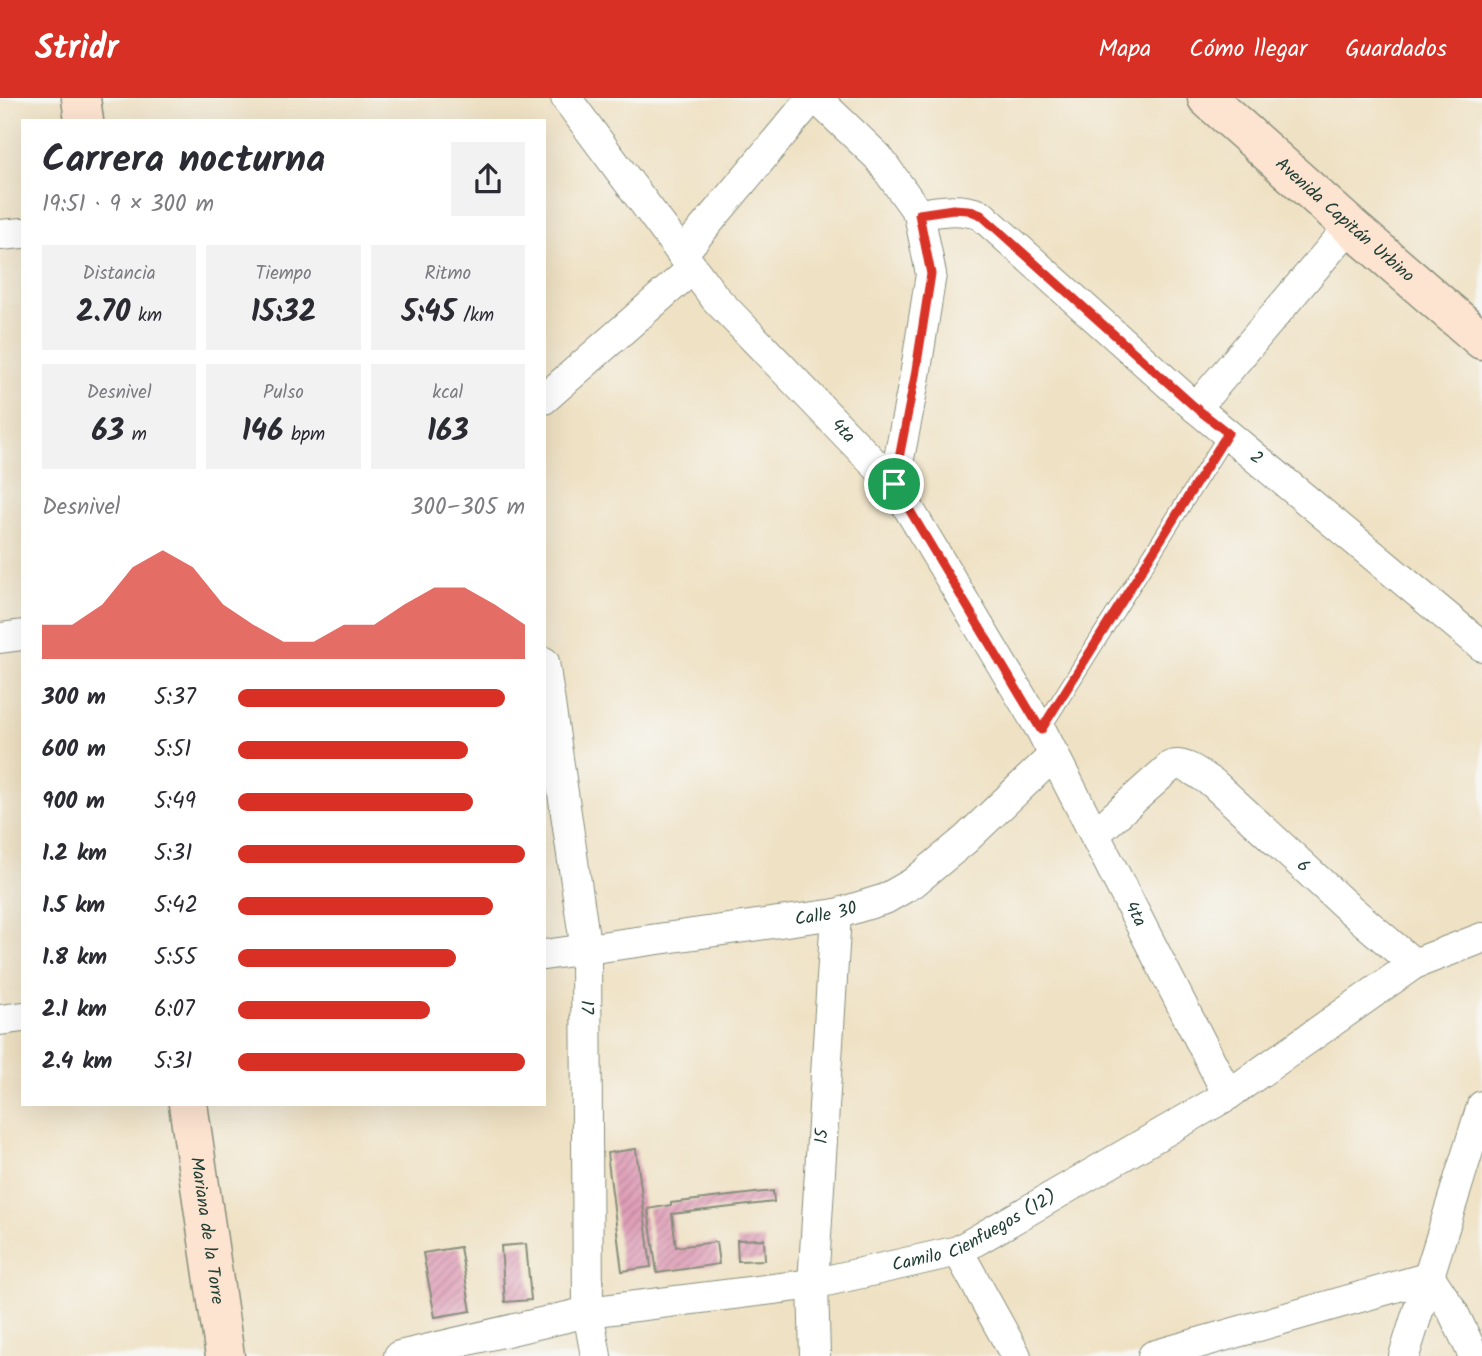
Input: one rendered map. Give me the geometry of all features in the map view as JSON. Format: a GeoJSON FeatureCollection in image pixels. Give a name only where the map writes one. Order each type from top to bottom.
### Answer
{"type":"FeatureCollection","features":[{"type":"Feature","properties":{"kind":"main road"},"geometry":{"type":"LineString","coordinates":[[81,98],[84,119]]}},
{"type":"Feature","properties":{"kind":"main road","name":"Avenida Capitán Urbino"},"geometry":{"type":"LineString","coordinates":[[1207,98],[1350,226],[1478,326]]}},
{"type":"Feature","properties":{"kind":"main road","name":"Mariana de la Torre"},"geometry":{"type":"LineString","coordinates":[[188,1106],[225,1356]]}},
{"type":"Feature","properties":{"kind":"street","name":"4ta"},"geometry":{"type":"LineString","coordinates":[[566,98],[715,298],[894,484],[1048,742],[1228,1095]]}},
{"type":"Feature","properties":{"kind":"street"},"geometry":{"type":"LineString","coordinates":[[546,397],[687,261],[814,98],[878,157],[919,214],[931,274],[894,484]]}},
{"type":"Feature","properties":{"kind":"street","name":"2"},"geometry":{"type":"LineString","coordinates":[[919,214],[953,209],[968,210],[981,215],[1196,408],[1482,646]]}},
{"type":"Feature","properties":{"kind":"street"},"geometry":{"type":"LineString","coordinates":[[1196,408],[1350,226]]}},
{"type":"Feature","properties":{"kind":"street"},"geometry":{"type":"LineString","coordinates":[[0,235],[21,233]]}},
{"type":"Feature","properties":{"kind":"street"},"geometry":{"type":"LineString","coordinates":[[0,638],[21,635]]}},
{"type":"Feature","properties":{"kind":"street","name":"17"},"geometry":{"type":"LineString","coordinates":[[546,676],[586,951],[588,1312],[596,1356]]}},
{"type":"Feature","properties":{"kind":"street","name":"Calle 30"},"geometry":{"type":"LineString","coordinates":[[546,956],[836,914],[885,899],[913,884],[965,840],[1048,742]]}},
{"type":"Feature","properties":{"kind":"street","name":"6"},"geometry":{"type":"LineString","coordinates":[[1096,833],[1171,766],[1177,764],[1191,769],[1213,783],[1344,904],[1414,964]]}},
{"type":"Feature","properties":{"kind":"street","name":"15"},"geometry":{"type":"LineString","coordinates":[[815,1356],[813,1284],[836,914]]}},
{"type":"Feature","properties":{"kind":"street","name":"Camilo Cienfuegos (12)"},"geometry":{"type":"LineString","coordinates":[[409,1355],[588,1312],[813,1284],[958,1251],[1228,1095],[1414,964],[1482,938]]}},
{"type":"Feature","properties":{"kind":"street"},"geometry":{"type":"LineString","coordinates":[[0,1020],[21,1017]]}},
{"type":"Feature","properties":{"kind":"street"},"geometry":{"type":"LineString","coordinates":[[1405,1356],[1482,1106]]}},
{"type":"Feature","properties":{"kind":"street"},"geometry":{"type":"LineString","coordinates":[[958,1251],[1016,1356]]}},
{"type":"Feature","properties":{"kind":"street"},"geometry":{"type":"LineString","coordinates":[[1153,1356],[1430,1277]]}},
{"type":"Feature","properties":{"kind":"street"},"geometry":{"type":"LineString","coordinates":[[1430,1277],[1453,1312],[1474,1356]]}},
{"type":"Feature","properties":{"kind":"lane"},"geometry":{"type":"LineString","coordinates":[[1048,742],[1228,433]]}},
{"type":"Feature","properties":{"kind":"building"},"geometry":{"type":"Polygon","coordinates":[[[636,1149],[651,1267],[622,1271],[607,1153],[636,1149]]]}},
{"type":"Feature","properties":{"kind":"building"},"geometry":{"type":"Polygon","coordinates":[[[773,1191],[774,1202],[672,1214],[676,1247],[716,1242],[719,1264],[657,1273],[648,1209],[671,1203],[773,1191]]]}},
{"type":"Feature","properties":{"kind":"building"},"geometry":{"type":"Polygon","coordinates":[[[764,1239],[765,1260],[738,1261],[737,1240],[764,1239]]]}},
{"type":"Feature","properties":{"kind":"building"},"geometry":{"type":"Polygon","coordinates":[[[526,1244],[531,1300],[505,1302],[501,1246],[526,1244]]]}},
{"type":"Feature","properties":{"kind":"building"},"geometry":{"type":"Polygon","coordinates":[[[460,1247],[471,1311],[435,1317],[423,1253],[460,1247]]]}},
{"type":"Feature","properties":{"kind":"route"},"geometry":{"type":"LineString","coordinates":[[953,209],[968,210],[981,215],[1196,408],[1228,433],[1041,730],[894,484],[931,274],[919,214],[953,209]]}}]}
